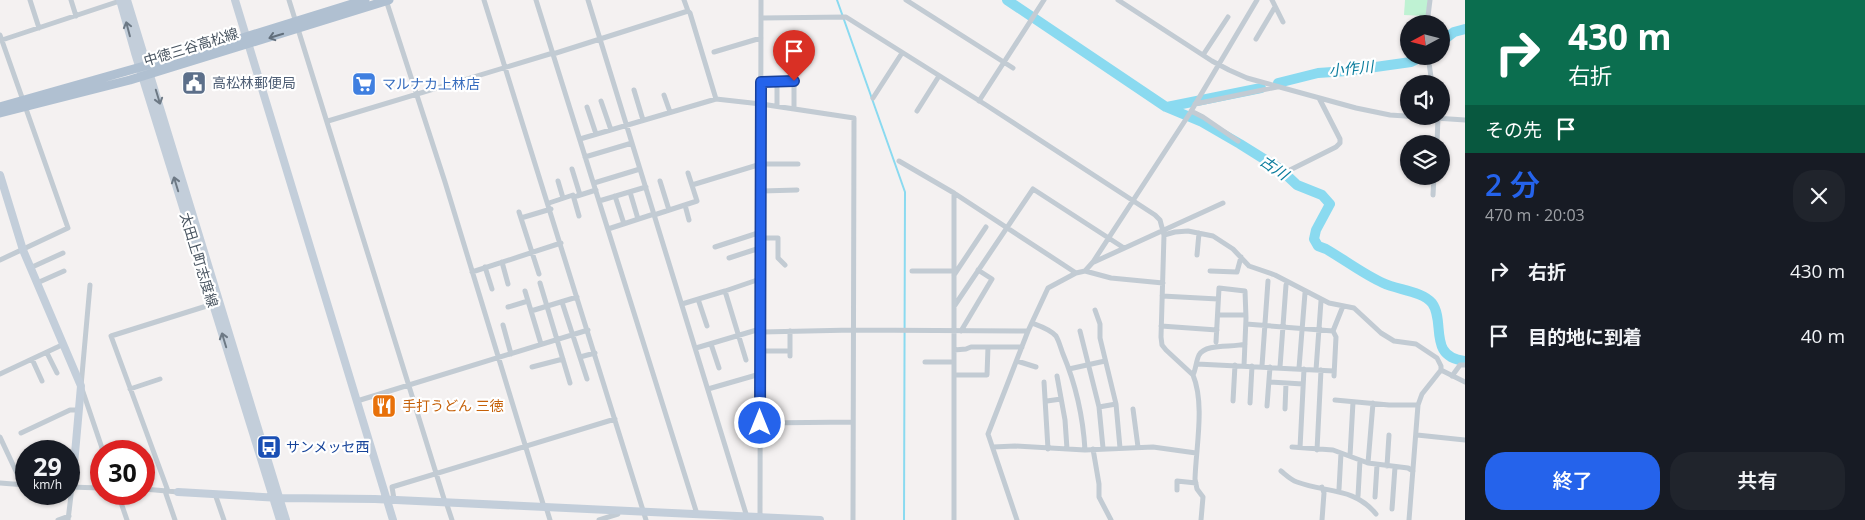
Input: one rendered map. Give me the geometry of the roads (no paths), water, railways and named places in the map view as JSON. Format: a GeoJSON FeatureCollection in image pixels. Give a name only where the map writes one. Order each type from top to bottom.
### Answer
{"type":"FeatureCollection","features":[{"type":"Feature","properties":{"kind":"main road","name":"中徳三谷高松線"},"geometry":{"type":"LineString","coordinates":[[297,25],[337,4],[365,0]]}},
{"type":"Feature","properties":{"kind":"main road","name":"中徳三谷高松線"},"geometry":{"type":"LineString","coordinates":[[0,113],[24,104],[387,0]]}},
{"type":"Feature","properties":{"kind":"main road","name":"中徳三谷高松線"},"geometry":{"type":"LineString","coordinates":[[0,107],[24,104]]}},
{"type":"Feature","properties":{"kind":"street"},"geometry":{"type":"LineString","coordinates":[[30,0],[39,28]]}},
{"type":"Feature","properties":{"kind":"street"},"geometry":{"type":"LineString","coordinates":[[71,0],[76,16]]}},
{"type":"Feature","properties":{"kind":"street"},"geometry":{"type":"LineString","coordinates":[[0,260],[68,228],[1,38],[39,28],[123,0]]}},
{"type":"Feature","properties":{"kind":"street","name":"太田上町志度線"},"geometry":{"type":"LineString","coordinates":[[123,0],[276,497],[280,520]]}},
{"type":"Feature","properties":{"kind":"street"},"geometry":{"type":"LineString","coordinates":[[236,0],[357,401],[390,499],[393,520]]}},
{"type":"Feature","properties":{"kind":"street"},"geometry":{"type":"LineString","coordinates":[[289,0],[452,520]]}},
{"type":"Feature","properties":{"kind":"street"},"geometry":{"type":"LineString","coordinates":[[387,0],[525,446],[550,520]]}},
{"type":"Feature","properties":{"kind":"street"},"geometry":{"type":"LineString","coordinates":[[484,0],[551,209],[645,516]]}},
{"type":"Feature","properties":{"kind":"street"},"geometry":{"type":"LineString","coordinates":[[536,0],[697,514]]}},
{"type":"Feature","properties":{"kind":"street"},"geometry":{"type":"LineString","coordinates":[[588,0],[747,516]]}},
{"type":"Feature","properties":{"kind":"street"},"geometry":{"type":"LineString","coordinates":[[684,0],[690,13],[716,99]]}},
{"type":"Feature","properties":{"kind":"street"},"geometry":{"type":"LineString","coordinates":[[760,519],[761,0]]}},
{"type":"Feature","properties":{"kind":"street"},"geometry":{"type":"LineString","coordinates":[[906,0],[1013,68]]}},
{"type":"Feature","properties":{"kind":"street"},"geometry":{"type":"LineString","coordinates":[[982,103],[1044,0]]}},
{"type":"Feature","properties":{"kind":"street"},"geometry":{"type":"LineString","coordinates":[[1118,0],[1219,65],[1248,78],[1319,98],[1390,115],[1400,116]]}},
{"type":"Feature","properties":{"kind":"street"},"geometry":{"type":"LineString","coordinates":[[1085,271],[1094,262],[1110,238],[1185,121],[1257,0]]}},
{"type":"Feature","properties":{"kind":"street"},"geometry":{"type":"LineString","coordinates":[[1272,0],[1283,22]]}},
{"type":"Feature","properties":{"kind":"street"},"geometry":{"type":"LineString","coordinates":[[1429,15],[1430,0]]}},
{"type":"Feature","properties":{"kind":"street"},"geometry":{"type":"LineString","coordinates":[[1256,39],[1275,7]]}},
{"type":"Feature","properties":{"kind":"street"},"geometry":{"type":"LineString","coordinates":[[328,121],[688,11]]}},
{"type":"Feature","properties":{"kind":"street"},"geometry":{"type":"LineString","coordinates":[[1203,55],[1228,17]]}},
{"type":"Feature","properties":{"kind":"street"},"geometry":{"type":"LineString","coordinates":[[761,18],[842,18],[982,103],[1160,220],[1164,233],[1162,345],[1192,375],[1195,381],[1199,407],[1196,483],[1203,497],[1201,520]]}},
{"type":"Feature","properties":{"kind":"street"},"geometry":{"type":"LineString","coordinates":[[714,52],[761,38]]}},
{"type":"Feature","properties":{"kind":"street"},"geometry":{"type":"LineString","coordinates":[[873,98],[902,53]]}},
{"type":"Feature","properties":{"kind":"street"},"geometry":{"type":"LineString","coordinates":[[794,65],[794,109]]}},
{"type":"Feature","properties":{"kind":"street","name":"太田上町志度線"},"geometry":{"type":"LineString","coordinates":[[145,70],[213,304],[276,497],[286,520]]}},
{"type":"Feature","properties":{"kind":"street"},"geometry":{"type":"LineString","coordinates":[[917,111],[939,76]]}},
{"type":"Feature","properties":{"kind":"street"},"geometry":{"type":"LineString","coordinates":[[761,82],[794,81]]}},
{"type":"Feature","properties":{"kind":"street"},"geometry":{"type":"LineString","coordinates":[[777,106],[778,82]]}},
{"type":"Feature","properties":{"kind":"street"},"geometry":{"type":"LineString","coordinates":[[1196,102],[1280,87]]}},
{"type":"Feature","properties":{"kind":"street"},"geometry":{"type":"LineString","coordinates":[[634,90],[643,120]]}},
{"type":"Feature","properties":{"kind":"street"},"geometry":{"type":"LineString","coordinates":[[664,95],[670,112]]}},
{"type":"Feature","properties":{"kind":"street"},"geometry":{"type":"LineString","coordinates":[[1280,175],[1336,147],[1340,143],[1319,98]]}},
{"type":"Feature","properties":{"kind":"street"},"geometry":{"type":"LineString","coordinates":[[580,139],[716,99],[854,118],[852,520]]}},
{"type":"Feature","properties":{"kind":"street"},"geometry":{"type":"LineString","coordinates":[[602,102],[610,130]]}},
{"type":"Feature","properties":{"kind":"street"},"geometry":{"type":"LineString","coordinates":[[587,107],[596,134]]}},
{"type":"Feature","properties":{"kind":"street"},"geometry":{"type":"LineString","coordinates":[[1190,112],[1203,117],[1238,141]]}},
{"type":"Feature","properties":{"kind":"street"},"geometry":{"type":"LineString","coordinates":[[1450,119],[1465,120]]}},
{"type":"Feature","properties":{"kind":"street"},"geometry":{"type":"LineString","coordinates":[[585,157],[632,143]]}},
{"type":"Feature","properties":{"kind":"street"},"geometry":{"type":"LineString","coordinates":[[899,161],[954,193],[1076,273]]}},
{"type":"Feature","properties":{"kind":"street"},"geometry":{"type":"LineString","coordinates":[[692,185],[761,164],[798,164]]}},
{"type":"Feature","properties":{"kind":"street"},"geometry":{"type":"LineString","coordinates":[[572,169],[579,216]]}},
{"type":"Feature","properties":{"kind":"street"},"geometry":{"type":"LineString","coordinates":[[594,184],[640,169]]}},
{"type":"Feature","properties":{"kind":"street"},"geometry":{"type":"LineString","coordinates":[[608,229],[698,201],[688,173]]}},
{"type":"Feature","properties":{"kind":"street"},"geometry":{"type":"LineString","coordinates":[[0,175],[22,250],[65,344],[82,386],[99,440]]}},
{"type":"Feature","properties":{"kind":"street"},"geometry":{"type":"LineString","coordinates":[[558,181],[563,198]]}},
{"type":"Feature","properties":{"kind":"street"},"geometry":{"type":"LineString","coordinates":[[660,181],[669,210]]}},
{"type":"Feature","properties":{"kind":"street"},"geometry":{"type":"LineString","coordinates":[[1433,195],[1434,185]]}},
{"type":"Feature","properties":{"kind":"street"},"geometry":{"type":"LineString","coordinates":[[599,201],[646,187]]}},
{"type":"Feature","properties":{"kind":"street"},"geometry":{"type":"LineString","coordinates":[[761,191],[787,188],[797,190]]}},
{"type":"Feature","properties":{"kind":"street"},"geometry":{"type":"LineString","coordinates":[[954,306],[1032,189],[1124,248]]}},
{"type":"Feature","properties":{"kind":"street"},"geometry":{"type":"LineString","coordinates":[[548,203],[596,190]]}},
{"type":"Feature","properties":{"kind":"street"},"geometry":{"type":"LineString","coordinates":[[630,192],[638,219]]}},
{"type":"Feature","properties":{"kind":"street"},"geometry":{"type":"LineString","coordinates":[[954,193],[954,520]]}},
{"type":"Feature","properties":{"kind":"street"},"geometry":{"type":"LineString","coordinates":[[615,196],[624,224]]}},
{"type":"Feature","properties":{"kind":"street"},"geometry":{"type":"LineString","coordinates":[[1094,262],[1164,233],[1223,203]]}},
{"type":"Feature","properties":{"kind":"street"},"geometry":{"type":"LineString","coordinates":[[685,205],[690,220]]}},
{"type":"Feature","properties":{"kind":"street"},"geometry":{"type":"LineString","coordinates":[[539,274],[520,215],[551,209]]}},
{"type":"Feature","properties":{"kind":"street"},"geometry":{"type":"LineString","coordinates":[[954,273],[986,227]]}},
{"type":"Feature","properties":{"kind":"street"},"geometry":{"type":"LineString","coordinates":[[1164,233],[1199,233],[1213,236],[1225,243],[1249,266],[1275,275],[1329,303],[1354,308],[1381,333],[1394,341],[1416,344],[1437,358],[1441,370],[1422,394],[1418,405],[1409,520]]}},
{"type":"Feature","properties":{"kind":"street"},"geometry":{"type":"LineString","coordinates":[[1197,255],[1199,233]]}},
{"type":"Feature","properties":{"kind":"street"},"geometry":{"type":"LineString","coordinates":[[715,247],[760,235],[778,238],[778,258],[786,266]]}},
{"type":"Feature","properties":{"kind":"street"},"geometry":{"type":"LineString","coordinates":[[472,272],[561,243]]}},
{"type":"Feature","properties":{"kind":"street"},"geometry":{"type":"LineString","coordinates":[[729,258],[760,248]]}},
{"type":"Feature","properties":{"kind":"street"},"geometry":{"type":"LineString","coordinates":[[30,268],[63,253]]}},
{"type":"Feature","properties":{"kind":"street"},"geometry":{"type":"LineString","coordinates":[[1210,271],[1237,272],[1241,257]]}},
{"type":"Feature","properties":{"kind":"street"},"geometry":{"type":"LineString","coordinates":[[502,262],[508,284]]}},
{"type":"Feature","properties":{"kind":"street"},"geometry":{"type":"LineString","coordinates":[[485,268],[492,289]]}},
{"type":"Feature","properties":{"kind":"street"},"geometry":{"type":"LineString","coordinates":[[37,283],[64,270]]}},
{"type":"Feature","properties":{"kind":"street"},"geometry":{"type":"LineString","coordinates":[[961,331],[992,279],[978,270]]}},
{"type":"Feature","properties":{"kind":"street"},"geometry":{"type":"LineString","coordinates":[[912,271],[954,273]]}},
{"type":"Feature","properties":{"kind":"street"},"geometry":{"type":"LineString","coordinates":[[1018,520],[988,434],[1016,361],[1048,288],[1076,273],[1085,271],[1111,278],[1163,283]]}},
{"type":"Feature","properties":{"kind":"street"},"geometry":{"type":"LineString","coordinates":[[682,304],[760,279]]}},
{"type":"Feature","properties":{"kind":"street"},"geometry":{"type":"LineString","coordinates":[[1262,366],[1268,281]]}},
{"type":"Feature","properties":{"kind":"street"},"geometry":{"type":"LineString","coordinates":[[540,283],[570,383]]}},
{"type":"Feature","properties":{"kind":"street"},"geometry":{"type":"LineString","coordinates":[[75,440],[90,285]]}},
{"type":"Feature","properties":{"kind":"street"},"geometry":{"type":"LineString","coordinates":[[1280,368],[1286,285]]}},
{"type":"Feature","properties":{"kind":"street"},"geometry":{"type":"LineString","coordinates":[[1216,342],[1219,288],[1245,290],[1244,366]]}},
{"type":"Feature","properties":{"kind":"street"},"geometry":{"type":"LineString","coordinates":[[525,291],[541,344]]}},
{"type":"Feature","properties":{"kind":"street"},"geometry":{"type":"LineString","coordinates":[[726,291],[746,360]]}},
{"type":"Feature","properties":{"kind":"street"},"geometry":{"type":"LineString","coordinates":[[1300,448],[1304,293]]}},
{"type":"Feature","properties":{"kind":"street"},"geometry":{"type":"LineString","coordinates":[[1162,296],[1218,299]]}},
{"type":"Feature","properties":{"kind":"street"},"geometry":{"type":"LineString","coordinates":[[531,311],[578,297]]}},
{"type":"Feature","properties":{"kind":"street"},"geometry":{"type":"LineString","coordinates":[[698,299],[707,326]]}},
{"type":"Feature","properties":{"kind":"street"},"geometry":{"type":"LineString","coordinates":[[508,307],[528,301]]}},
{"type":"Feature","properties":{"kind":"street"},"geometry":{"type":"LineString","coordinates":[[1317,450],[1321,301]]}},
{"type":"Feature","properties":{"kind":"street"},"geometry":{"type":"LineString","coordinates":[[562,302],[587,379]]}},
{"type":"Feature","properties":{"kind":"street"},"geometry":{"type":"LineString","coordinates":[[175,520],[111,336],[213,304]]}},
{"type":"Feature","properties":{"kind":"street"},"geometry":{"type":"LineString","coordinates":[[1197,364],[1302,368],[1334,374],[1336,337],[1333,331],[1343,306]]}},
{"type":"Feature","properties":{"kind":"street"},"geometry":{"type":"LineString","coordinates":[[1094,310],[1100,324],[1100,338],[1116,404],[1120,448]]}},
{"type":"Feature","properties":{"kind":"street"},"geometry":{"type":"LineString","coordinates":[[1218,315],[1245,315]]}},
{"type":"Feature","properties":{"kind":"street"},"geometry":{"type":"LineString","coordinates":[[1032,323],[1049,330],[1055,335],[1070,369],[1083,424],[1086,450]]}},
{"type":"Feature","properties":{"kind":"street"},"geometry":{"type":"LineString","coordinates":[[1246,324],[1333,331]]}},
{"type":"Feature","properties":{"kind":"street"},"geometry":{"type":"LineString","coordinates":[[503,325],[511,354]]}},
{"type":"Feature","properties":{"kind":"street"},"geometry":{"type":"LineString","coordinates":[[1161,326],[1217,330]]}},
{"type":"Feature","properties":{"kind":"street"},"geometry":{"type":"LineString","coordinates":[[357,401],[588,330]]}},
{"type":"Feature","properties":{"kind":"street"},"geometry":{"type":"LineString","coordinates":[[696,348],[760,330],[1028,332]]}},
{"type":"Feature","properties":{"kind":"street"},"geometry":{"type":"LineString","coordinates":[[760,351],[790,353],[790,331]]}},
{"type":"Feature","properties":{"kind":"street"},"geometry":{"type":"LineString","coordinates":[[1080,331],[1098,407],[1103,448]]}},
{"type":"Feature","properties":{"kind":"street"},"geometry":{"type":"LineString","coordinates":[[0,374],[65,344]]}},
{"type":"Feature","properties":{"kind":"street"},"geometry":{"type":"LineString","coordinates":[[711,344],[719,368]]}},
{"type":"Feature","properties":{"kind":"street"},"geometry":{"type":"LineString","coordinates":[[1192,375],[1199,356],[1208,348],[1238,347],[1245,344]]}},
{"type":"Feature","properties":{"kind":"street"},"geometry":{"type":"LineString","coordinates":[[954,350],[971,347],[1022,347]]}},
{"type":"Feature","properties":{"kind":"street"},"geometry":{"type":"LineString","coordinates":[[954,375],[987,376],[988,347]]}},
{"type":"Feature","properties":{"kind":"street"},"geometry":{"type":"LineString","coordinates":[[48,353],[57,374]]}},
{"type":"Feature","properties":{"kind":"street"},"geometry":{"type":"LineString","coordinates":[[580,358],[595,353]]}},
{"type":"Feature","properties":{"kind":"street"},"geometry":{"type":"LineString","coordinates":[[532,367],[563,359]]}},
{"type":"Feature","properties":{"kind":"street"},"geometry":{"type":"LineString","coordinates":[[32,360],[42,381]]}},
{"type":"Feature","properties":{"kind":"street"},"geometry":{"type":"LineString","coordinates":[[1016,361],[1036,368]]}},
{"type":"Feature","properties":{"kind":"street"},"geometry":{"type":"LineString","coordinates":[[1070,369],[1105,361]]}},
{"type":"Feature","properties":{"kind":"street"},"geometry":{"type":"LineString","coordinates":[[926,362],[954,362]]}},
{"type":"Feature","properties":{"kind":"street"},"geometry":{"type":"LineString","coordinates":[[1233,402],[1234,365]]}},
{"type":"Feature","properties":{"kind":"street"},"geometry":{"type":"LineString","coordinates":[[1452,376],[1460,365],[1465,365]]}},
{"type":"Feature","properties":{"kind":"street"},"geometry":{"type":"LineString","coordinates":[[1250,403],[1252,366]]}},
{"type":"Feature","properties":{"kind":"street"},"geometry":{"type":"LineString","coordinates":[[1267,406],[1270,367]]}},
{"type":"Feature","properties":{"kind":"street"},"geometry":{"type":"LineString","coordinates":[[1441,370],[1465,382]]}},
{"type":"Feature","properties":{"kind":"street"},"geometry":{"type":"LineString","coordinates":[[708,390],[760,374]]}},
{"type":"Feature","properties":{"kind":"street"},"geometry":{"type":"LineString","coordinates":[[1057,376],[1065,420],[1066,449]]}},
{"type":"Feature","properties":{"kind":"street"},"geometry":{"type":"LineString","coordinates":[[130,389],[160,379]]}},
{"type":"Feature","properties":{"kind":"street"},"geometry":{"type":"LineString","coordinates":[[1044,382],[1047,401],[1048,449]]}},
{"type":"Feature","properties":{"kind":"street"},"geometry":{"type":"LineString","coordinates":[[1269,382],[1303,384]]}},
{"type":"Feature","properties":{"kind":"street"},"geometry":{"type":"LineString","coordinates":[[1285,409],[1286,383]]}},
{"type":"Feature","properties":{"kind":"street"},"geometry":{"type":"LineString","coordinates":[[1047,401],[1061,399]]}},
{"type":"Feature","properties":{"kind":"street"},"geometry":{"type":"LineString","coordinates":[[1335,400],[1418,405]]}},
{"type":"Feature","properties":{"kind":"street"},"geometry":{"type":"LineString","coordinates":[[1350,456],[1353,402]]}},
{"type":"Feature","properties":{"kind":"street"},"geometry":{"type":"LineString","coordinates":[[1368,463],[1373,403]]}},
{"type":"Feature","properties":{"kind":"street"},"geometry":{"type":"LineString","coordinates":[[1098,407],[1116,404]]}},
{"type":"Feature","properties":{"kind":"street"},"geometry":{"type":"LineString","coordinates":[[1133,409],[1138,447]]}},
{"type":"Feature","properties":{"kind":"street"},"geometry":{"type":"LineString","coordinates":[[21,433],[70,410],[79,410]]}},
{"type":"Feature","properties":{"kind":"street"},"geometry":{"type":"LineString","coordinates":[[390,499],[392,487],[615,419]]}},
{"type":"Feature","properties":{"kind":"street"},"geometry":{"type":"LineString","coordinates":[[760,423],[853,422]]}},
{"type":"Feature","properties":{"kind":"street"},"geometry":{"type":"LineString","coordinates":[[1417,435],[1465,440]]}},
{"type":"Feature","properties":{"kind":"street"},"geometry":{"type":"LineString","coordinates":[[1386,466],[1388,436]]}},
{"type":"Feature","properties":{"kind":"street"},"geometry":{"type":"LineString","coordinates":[[0,437],[15,466]]}},
{"type":"Feature","properties":{"kind":"street"},"geometry":{"type":"LineString","coordinates":[[993,449],[1015,446],[1086,450],[1153,447],[1196,453]]}},
{"type":"Feature","properties":{"kind":"street"},"geometry":{"type":"LineString","coordinates":[[1292,447],[1333,450],[1368,463],[1408,468],[1413,472]]}},
{"type":"Feature","properties":{"kind":"street"},"geometry":{"type":"LineString","coordinates":[[1093,449],[1099,484],[1099,497],[1111,520]]}},
{"type":"Feature","properties":{"kind":"street"},"geometry":{"type":"LineString","coordinates":[[1339,489],[1341,453]]}},
{"type":"Feature","properties":{"kind":"street"},"geometry":{"type":"LineString","coordinates":[[1358,496],[1360,460]]}},
{"type":"Feature","properties":{"kind":"street"},"geometry":{"type":"LineString","coordinates":[[1376,497],[1377,465]]}},
{"type":"Feature","properties":{"kind":"street"},"geometry":{"type":"LineString","coordinates":[[1392,509],[1395,467]]}},
{"type":"Feature","properties":{"kind":"street"},"geometry":{"type":"LineString","coordinates":[[1281,471],[1295,481],[1331,489],[1366,503],[1376,514]]}},
{"type":"Feature","properties":{"kind":"street"},"geometry":{"type":"LineString","coordinates":[[1177,490],[1177,482],[1196,483]]}},
{"type":"Feature","properties":{"kind":"street"},"geometry":{"type":"LineString","coordinates":[[0,483],[15,484]]}},
{"type":"Feature","properties":{"kind":"street"},"geometry":{"type":"LineString","coordinates":[[1322,487],[1324,493],[1322,520]]}},
{"type":"Feature","properties":{"kind":"street"},"geometry":{"type":"LineString","coordinates":[[155,490],[276,497],[390,499],[545,507],[618,511],[645,516],[697,514],[747,516],[760,519],[820,520]]}},
{"type":"Feature","properties":{"kind":"street"},"geometry":{"type":"LineString","coordinates":[[214,494],[224,520]]}},
{"type":"Feature","properties":{"kind":"street"},"geometry":{"type":"LineString","coordinates":[[58,520],[69,518],[69,505]]}},
{"type":"Feature","properties":{"kind":"street"},"geometry":{"type":"LineString","coordinates":[[122,505],[127,520]]}},
{"type":"Feature","properties":{"kind":"street"},"geometry":{"type":"LineString","coordinates":[[599,520],[618,514],[618,511]]}},
{"type":"Feature","properties":{"kind":"waterway"},"geometry":{"type":"LineString","coordinates":[[837,0],[905,192],[904,520]]}},
{"type":"Feature","properties":{"kind":"waterway","name":"古川"},"geometry":{"type":"LineString","coordinates":[[1007,0],[1166,107],[1202,122],[1280,169],[1297,185],[1322,195],[1330,204],[1316,230],[1314,239],[1318,246],[1383,283],[1416,293],[1428,299],[1436,311],[1440,338],[1446,353],[1453,358],[1465,361]]}},
{"type":"Feature","properties":{"kind":"waterway","name":"小作川"},"geometry":{"type":"LineString","coordinates":[[1450,35],[1465,29]]}},
{"type":"Feature","properties":{"kind":"waterway","name":"小作川"},"geometry":{"type":"LineString","coordinates":[[1278,83],[1318,73],[1400,64]]}},
{"type":"Feature","properties":{"kind":"waterway","name":"小作川"},"geometry":{"type":"LineString","coordinates":[[1167,107],[1261,88]]}},
{"type":"Feature","properties":{"kind":"place","name":"高松林郵便局"},"geometry":{"type":"Point","coordinates":[194,83]}},
{"type":"Feature","properties":{"kind":"place","name":"マルナカ上林店"},"geometry":{"type":"Point","coordinates":[364,84]}},
{"type":"Feature","properties":{"kind":"place","name":"手打うどん 三徳"},"geometry":{"type":"Point","coordinates":[384,406]}},
{"type":"Feature","properties":{"kind":"place","name":"サンメッセ西"},"geometry":{"type":"Point","coordinates":[269,447]}}]}
